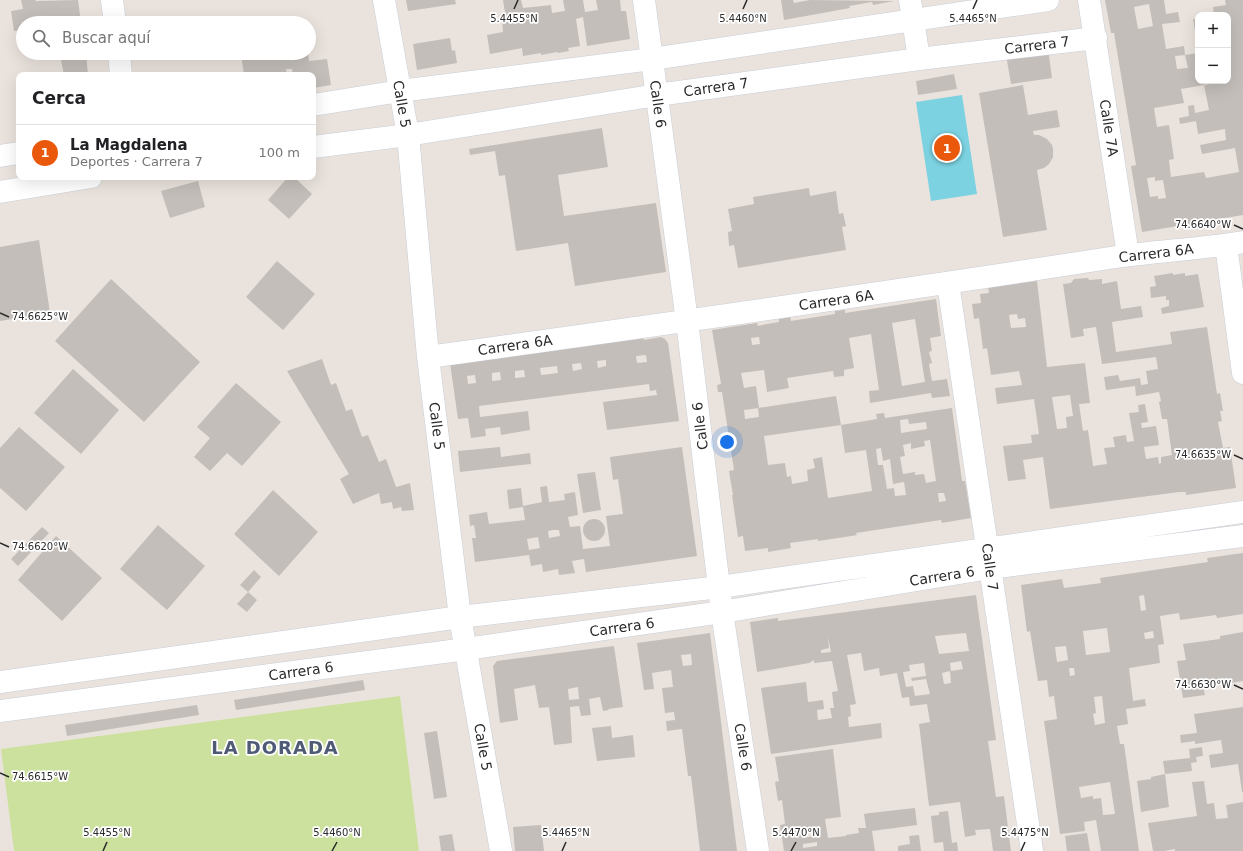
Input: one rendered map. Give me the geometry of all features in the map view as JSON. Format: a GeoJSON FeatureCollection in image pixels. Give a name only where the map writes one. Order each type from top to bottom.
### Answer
{"type":"FeatureCollection","features":[{"type":"Feature","properties":{"kind":"street"},"geometry":{"type":"LineString","coordinates":[[112,0],[114,16]]}},
{"type":"Feature","properties":{"kind":"street","name":"Calle 5"},"geometry":{"type":"LineString","coordinates":[[384,0],[408,135],[428,357],[460,617],[501,851]]}},
{"type":"Feature","properties":{"kind":"street","name":"Calle 6"},"geometry":{"type":"LineString","coordinates":[[644,0],[687,321],[722,612],[758,851]]}},
{"type":"Feature","properties":{"kind":"street"},"geometry":{"type":"LineString","coordinates":[[316,105],[400,91],[652,59],[911,10],[1048,0]]}},
{"type":"Feature","properties":{"kind":"street","name":"Calle 7A"},"geometry":{"type":"LineString","coordinates":[[1089,0],[1128,255]]}},
{"type":"Feature","properties":{"kind":"street"},"geometry":{"type":"LineString","coordinates":[[911,10],[919,59]]}},
{"type":"Feature","properties":{"kind":"street","name":"Carrera 7"},"geometry":{"type":"LineString","coordinates":[[316,147],[408,135],[657,95],[919,59],[1096,38]]}},
{"type":"Feature","properties":{"kind":"street"},"geometry":{"type":"LineString","coordinates":[[120,60],[121,72]]}},
{"type":"Feature","properties":{"kind":"street"},"geometry":{"type":"LineString","coordinates":[[0,156],[16,153]]}},
{"type":"Feature","properties":{"kind":"street"},"geometry":{"type":"LineString","coordinates":[[0,192],[73,180]]}},
{"type":"Feature","properties":{"kind":"street"},"geometry":{"type":"LineString","coordinates":[[1235,243],[1243,373]]}},
{"type":"Feature","properties":{"kind":"street","name":"Carrera 6A"},"geometry":{"type":"LineString","coordinates":[[428,357],[948,284],[1128,255],[1235,243]]}},
{"type":"Feature","properties":{"kind":"street","name":"Calle 7"},"geometry":{"type":"LineString","coordinates":[[948,284],[1032,851]]}},
{"type":"Feature","properties":{"kind":"street","name":"Carrera 6"},"geometry":{"type":"LineString","coordinates":[[0,711],[466,649],[722,612],[989,558],[1243,512]]}},
{"type":"Feature","properties":{"kind":"street","name":"Carrera 6"},"geometry":{"type":"LineString","coordinates":[[0,682],[460,617],[989,558],[1243,536]]}},
{"type":"Feature","properties":{"kind":"green space"},"geometry":{"type":"Polygon","coordinates":[[[400,696],[419,851],[14,851],[1,749],[400,696]]]}},
{"type":"Feature","properties":{"kind":"water"},"geometry":{"type":"Polygon","coordinates":[[[962,95],[977,194],[931,201],[916,102],[962,95]]]}},
{"type":"Feature","properties":{"kind":"building"},"geometry":{"type":"Polygon","coordinates":[[[21,0],[78,0],[80,16],[16,16],[16,31],[14,31],[11,11],[23,9],[21,0]]]}},
{"type":"Feature","properties":{"kind":"building"},"geometry":{"type":"Polygon","coordinates":[[[406,0],[455,0],[456,4],[408,11],[406,0]]]}},
{"type":"Feature","properties":{"kind":"building"},"geometry":{"type":"Polygon","coordinates":[[[503,0],[521,0],[523,8],[551,5],[552,13],[565,11],[563,0],[583,0],[585,12],[598,10],[596,0],[620,0],[621,11],[626,11],[630,39],[587,46],[583,17],[576,19],[580,46],[568,48],[569,51],[523,56],[522,48],[490,54],[487,35],[503,32],[502,20],[506,19],[503,0]]]}},
{"type":"Feature","properties":{"kind":"building"},"geometry":{"type":"Polygon","coordinates":[[[781,0],[793,0],[794,3],[810,0],[894,1],[873,5],[872,2],[849,6],[850,8],[784,20],[781,0]]]}},
{"type":"Feature","properties":{"kind":"building"},"geometry":{"type":"Polygon","coordinates":[[[1105,0],[1164,0],[1166,14],[1178,12],[1180,22],[1162,24],[1166,49],[1184,46],[1185,55],[1195,53],[1195,84],[1231,84],[1231,12],[1214,12],[1213,7],[1226,5],[1225,0],[1243,0],[1243,215],[1142,232],[1131,166],[1136,165],[1114,33],[1111,33],[1105,0]],[[1149,4],[1134,7],[1138,29],[1153,26],[1149,4]],[[1185,55],[1175,56],[1177,69],[1188,68],[1185,55]],[[1204,85],[1181,89],[1184,103],[1154,108],[1157,127],[1169,125],[1174,159],[1169,160],[1171,177],[1204,172],[1206,178],[1239,172],[1235,148],[1202,154],[1200,145],[1226,140],[1225,129],[1198,134],[1196,121],[1180,124],[1179,118],[1189,116],[1188,106],[1194,105],[1195,113],[1209,110],[1204,85]],[[1155,177],[1147,178],[1150,197],[1158,196],[1158,199],[1166,198],[1163,180],[1155,181],[1155,177]]]}},
{"type":"Feature","properties":{"kind":"building"},"geometry":{"type":"Polygon","coordinates":[[[1193,19],[1195,19],[1195,31],[1193,19]]]}},
{"type":"Feature","properties":{"kind":"building"},"geometry":{"type":"Polygon","coordinates":[[[450,38],[452,51],[455,50],[457,63],[417,70],[413,44],[450,38]]]}},
{"type":"Feature","properties":{"kind":"building"},"geometry":{"type":"Polygon","coordinates":[[[1048,48],[1052,78],[1011,84],[1006,55],[1048,48]]]}},
{"type":"Feature","properties":{"kind":"building"},"geometry":{"type":"Polygon","coordinates":[[[327,59],[331,85],[316,88],[316,72],[292,72],[292,69],[286,69],[286,72],[244,72],[242,60],[309,61],[327,59]]]}},
{"type":"Feature","properties":{"kind":"building"},"geometry":{"type":"Polygon","coordinates":[[[61,60],[87,60],[88,72],[63,72],[61,60]]]}},
{"type":"Feature","properties":{"kind":"building"},"geometry":{"type":"Polygon","coordinates":[[[954,74],[957,89],[918,95],[916,81],[954,74]]]}},
{"type":"Feature","properties":{"kind":"building"},"geometry":{"type":"Polygon","coordinates":[[[1023,85],[1028,115],[1057,110],[1060,127],[1033,131],[1034,135],[1039,135],[1047,139],[1052,145],[1053,149],[1053,157],[1049,164],[1044,168],[1037,170],[1047,230],[1003,237],[979,93],[1023,85]]]}},
{"type":"Feature","properties":{"kind":"building"},"geometry":{"type":"Polygon","coordinates":[[[602,128],[608,167],[558,175],[564,216],[656,203],[666,272],[575,286],[568,243],[516,251],[505,175],[499,176],[495,151],[470,155],[469,149],[602,128]]]}},
{"type":"Feature","properties":{"kind":"building"},"geometry":{"type":"Polygon","coordinates":[[[285,180],[297,180],[312,194],[289,219],[268,200],[285,180]]]}},
{"type":"Feature","properties":{"kind":"building"},"geometry":{"type":"Polygon","coordinates":[[[198,181],[205,207],[170,218],[161,191],[198,181]]]}},
{"type":"Feature","properties":{"kind":"building"},"geometry":{"type":"Polygon","coordinates":[[[809,188],[810,196],[836,191],[839,214],[843,213],[846,226],[842,227],[846,250],[738,268],[734,245],[729,246],[728,232],[732,231],[728,209],[754,204],[753,197],[809,188]]]}},
{"type":"Feature","properties":{"kind":"building"},"geometry":{"type":"Polygon","coordinates":[[[39,240],[50,313],[0,321],[0,247],[39,240]]]}},
{"type":"Feature","properties":{"kind":"building"},"geometry":{"type":"Polygon","coordinates":[[[277,261],[315,294],[283,330],[246,297],[277,261]]]}},
{"type":"Feature","properties":{"kind":"building"},"geometry":{"type":"Polygon","coordinates":[[[1173,273],[1173,275],[1185,273],[1185,276],[1198,274],[1204,307],[1162,314],[1161,308],[1169,306],[1169,300],[1166,300],[1166,296],[1151,298],[1150,287],[1156,286],[1154,276],[1173,273]]]}},
{"type":"Feature","properties":{"kind":"building"},"geometry":{"type":"Polygon","coordinates":[[[111,279],[200,362],[144,422],[55,341],[111,279]]]}},
{"type":"Feature","properties":{"kind":"building"},"geometry":{"type":"Polygon","coordinates":[[[1074,279],[1102,279],[1102,284],[1117,281],[1121,309],[1141,306],[1143,317],[1112,322],[1116,352],[1172,344],[1170,332],[1207,327],[1217,394],[1220,393],[1223,411],[1220,411],[1222,421],[1218,422],[1223,448],[1230,447],[1236,488],[1186,495],[1186,492],[1179,492],[1050,509],[1043,457],[1023,460],[1026,479],[1008,481],[1003,446],[1032,443],[1031,435],[1039,434],[1034,399],[997,404],[995,388],[1022,385],[1019,371],[991,375],[987,348],[983,349],[979,318],[974,319],[972,304],[981,303],[980,294],[989,293],[988,287],[1037,281],[1047,367],[1085,363],[1090,403],[1079,404],[1083,431],[1088,430],[1093,466],[1107,464],[1104,448],[1115,447],[1113,437],[1126,435],[1127,442],[1134,441],[1129,413],[1139,412],[1138,405],[1145,404],[1148,422],[1141,423],[1142,428],[1156,426],[1159,445],[1144,447],[1146,459],[1158,457],[1159,464],[1161,463],[1161,457],[1172,455],[1167,419],[1162,419],[1159,392],[1136,396],[1135,386],[1106,390],[1104,377],[1118,375],[1120,381],[1140,378],[1141,385],[1148,384],[1146,371],[1158,369],[1156,357],[1102,364],[1096,327],[1083,329],[1084,336],[1071,338],[1063,284],[1071,283],[1074,279]],[[1017,314],[1009,315],[1011,328],[1026,327],[1025,318],[1018,319],[1017,314]],[[1070,395],[1052,397],[1057,429],[1067,428],[1066,417],[1073,416],[1070,395]]]}},
{"type":"Feature","properties":{"kind":"building"},"geometry":{"type":"Polygon","coordinates":[[[936,299],[941,336],[930,338],[932,351],[929,352],[932,363],[929,364],[932,381],[947,379],[950,396],[932,398],[931,393],[870,403],[869,391],[879,390],[871,334],[849,338],[854,368],[844,370],[844,376],[834,377],[833,371],[787,378],[789,388],[767,392],[764,370],[741,373],[744,388],[756,386],[759,408],[836,396],[841,425],[877,419],[876,414],[884,413],[885,418],[952,408],[962,481],[965,481],[971,518],[942,523],[941,520],[856,533],[857,535],[845,537],[790,543],[791,548],[768,552],[768,548],[745,551],[743,536],[738,537],[729,471],[734,470],[722,392],[718,392],[717,385],[721,384],[712,330],[757,323],[758,326],[779,322],[779,319],[790,317],[791,321],[835,314],[835,311],[845,310],[845,313],[936,299]],[[915,319],[892,323],[902,386],[925,382],[915,319]],[[759,337],[751,338],[752,345],[760,344],[759,337]],[[758,408],[744,410],[745,419],[759,417],[758,408]],[[908,419],[900,420],[901,433],[927,429],[926,422],[909,424],[908,419]],[[841,425],[764,436],[768,465],[785,463],[787,477],[791,476],[792,484],[808,481],[807,470],[815,468],[813,459],[822,457],[828,498],[872,491],[866,450],[845,453],[841,425]],[[930,440],[924,441],[925,446],[911,449],[911,443],[903,445],[905,456],[900,457],[903,474],[915,472],[915,475],[924,474],[926,483],[936,481],[930,440]],[[881,448],[876,449],[878,465],[883,465],[887,489],[894,488],[895,496],[906,495],[904,482],[893,484],[890,459],[883,461],[881,448]],[[938,493],[939,502],[946,501],[944,493],[938,493]]]}},
{"type":"Feature","properties":{"kind":"building"},"geometry":{"type":"Polygon","coordinates":[[[661,337],[668,343],[679,421],[607,430],[603,402],[657,395],[656,390],[650,391],[649,384],[479,406],[480,417],[528,411],[530,430],[501,435],[500,427],[485,429],[486,436],[471,438],[468,418],[458,419],[450,363],[643,338],[644,340],[661,337]],[[646,355],[636,356],[637,363],[647,362],[646,355]],[[606,360],[597,361],[598,368],[606,366],[606,360]],[[581,363],[572,364],[573,371],[582,369],[581,363]],[[557,366],[540,368],[541,375],[558,373],[557,366]],[[524,370],[515,371],[515,378],[525,377],[524,370]],[[500,372],[492,373],[492,381],[501,380],[500,372]],[[475,375],[467,376],[468,384],[476,383],[475,375]]]}},
{"type":"Feature","properties":{"kind":"building"},"geometry":{"type":"Polygon","coordinates":[[[322,359],[331,385],[336,383],[346,411],[352,409],[362,437],[368,435],[379,462],[386,459],[396,487],[410,483],[414,510],[402,511],[401,507],[393,509],[392,502],[381,504],[379,493],[353,504],[340,479],[349,474],[287,371],[322,359]]]}},
{"type":"Feature","properties":{"kind":"building"},"geometry":{"type":"Polygon","coordinates":[[[73,369],[119,410],[81,454],[34,413],[73,369]]]}},
{"type":"Feature","properties":{"kind":"building"},"geometry":{"type":"Polygon","coordinates":[[[236,383],[281,422],[242,466],[227,453],[210,471],[194,457],[210,438],[197,427],[236,383]]]}},
{"type":"Feature","properties":{"kind":"building"},"geometry":{"type":"Polygon","coordinates":[[[19,427],[65,467],[26,511],[0,488],[0,448],[19,427]]]}},
{"type":"Feature","properties":{"kind":"building"},"geometry":{"type":"Polygon","coordinates":[[[500,447],[501,457],[530,453],[531,464],[460,472],[458,451],[500,447]]]}},
{"type":"Feature","properties":{"kind":"building"},"geometry":{"type":"Polygon","coordinates":[[[682,447],[697,556],[586,572],[584,559],[572,561],[575,573],[559,575],[558,569],[543,572],[542,564],[531,566],[529,555],[475,562],[472,538],[476,538],[474,525],[470,526],[469,515],[487,512],[489,524],[525,520],[523,507],[509,509],[507,490],[521,488],[523,506],[542,502],[540,487],[547,486],[549,502],[565,500],[564,494],[575,492],[578,515],[568,517],[570,527],[580,526],[583,549],[610,546],[606,516],[623,514],[618,479],[613,480],[610,457],[682,447]],[[559,530],[548,531],[549,538],[560,536],[559,530]],[[538,537],[527,539],[529,550],[540,548],[538,537]]]}},
{"type":"Feature","properties":{"kind":"building"},"geometry":{"type":"Polygon","coordinates":[[[595,472],[601,510],[583,513],[577,474],[595,472]]]}},
{"type":"Feature","properties":{"kind":"building"},"geometry":{"type":"Polygon","coordinates":[[[273,490],[318,532],[279,576],[234,534],[273,490]]]}},
{"type":"Feature","properties":{"kind":"building"},"geometry":{"type":"Polygon","coordinates":[[[594,519],[602,522],[605,530],[602,538],[594,541],[586,538],[583,530],[586,522],[594,519]]]}},
{"type":"Feature","properties":{"kind":"building"},"geometry":{"type":"Polygon","coordinates":[[[158,525],[205,566],[167,610],[120,569],[158,525]]]}},
{"type":"Feature","properties":{"kind":"building"},"geometry":{"type":"Polygon","coordinates":[[[42,527],[49,533],[18,566],[11,559],[42,527]]]}},
{"type":"Feature","properties":{"kind":"building"},"geometry":{"type":"Polygon","coordinates":[[[56,536],[102,578],[62,621],[18,580],[56,536]]]}},
{"type":"Feature","properties":{"kind":"building"},"geometry":{"type":"Polygon","coordinates":[[[1243,553],[1243,614],[1217,618],[1216,615],[1180,620],[1179,613],[1160,616],[1164,644],[1158,645],[1160,663],[1129,668],[1133,701],[1145,699],[1146,706],[1126,709],[1128,724],[1117,726],[1120,744],[1124,744],[1139,851],[1101,851],[1096,820],[1084,822],[1085,831],[1060,834],[1044,721],[1057,719],[1054,696],[1049,697],[1047,680],[1038,681],[1030,631],[1027,632],[1021,585],[1062,579],[1064,588],[1101,583],[1100,578],[1208,562],[1207,558],[1243,553]],[[1144,595],[1139,596],[1141,611],[1146,610],[1144,595]],[[1107,628],[1083,631],[1086,655],[1110,652],[1107,628]],[[1153,631],[1144,633],[1145,639],[1154,638],[1153,631]],[[1066,646],[1055,647],[1057,662],[1068,660],[1066,646]],[[1069,668],[1070,676],[1075,675],[1074,668],[1069,668]],[[1102,696],[1094,697],[1096,713],[1093,714],[1095,725],[1105,723],[1102,696]],[[1110,782],[1079,787],[1081,798],[1093,796],[1093,799],[1101,798],[1103,815],[1115,814],[1110,782]]]}},
{"type":"Feature","properties":{"kind":"building"},"geometry":{"type":"Polygon","coordinates":[[[254,570],[261,577],[248,592],[240,585],[254,570]]]}},
{"type":"Feature","properties":{"kind":"building"},"geometry":{"type":"Polygon","coordinates":[[[248,592],[257,600],[247,612],[237,604],[248,592]]]}},
{"type":"Feature","properties":{"kind":"building"},"geometry":{"type":"Polygon","coordinates":[[[976,595],[996,740],[988,741],[996,797],[1004,796],[1011,851],[993,851],[990,829],[975,830],[976,835],[965,837],[960,802],[929,806],[919,724],[930,722],[927,704],[910,706],[909,697],[902,698],[897,673],[880,676],[879,668],[864,671],[861,653],[847,655],[856,704],[850,705],[851,716],[848,717],[849,727],[881,723],[882,738],[771,754],[761,688],[806,682],[808,702],[823,700],[824,709],[817,710],[818,720],[832,718],[830,708],[834,708],[832,692],[838,691],[832,661],[814,663],[814,660],[809,663],[757,672],[750,622],[778,618],[778,621],[976,595]],[[966,633],[935,636],[939,654],[969,651],[966,633]],[[828,637],[829,648],[821,650],[821,653],[831,652],[828,637]],[[961,661],[950,663],[951,671],[963,669],[961,661]],[[924,663],[909,665],[910,671],[903,672],[906,687],[913,686],[915,696],[930,694],[926,679],[912,681],[911,678],[926,676],[924,663]],[[950,671],[942,673],[944,684],[951,683],[950,671]]]}},
{"type":"Feature","properties":{"kind":"building"},"geometry":{"type":"Polygon","coordinates":[[[1243,632],[1243,681],[1203,687],[1205,695],[1183,698],[1177,661],[1186,660],[1183,644],[1220,639],[1220,636],[1243,632]]]}},
{"type":"Feature","properties":{"kind":"building"},"geometry":{"type":"Polygon","coordinates":[[[710,633],[737,851],[700,851],[691,776],[688,776],[682,729],[667,731],[666,721],[675,720],[674,712],[665,713],[662,688],[673,687],[671,670],[652,673],[654,689],[644,690],[637,643],[710,633]],[[691,654],[681,655],[683,666],[692,665],[691,654]]]}},
{"type":"Feature","properties":{"kind":"building"},"geometry":{"type":"Polygon","coordinates":[[[614,646],[623,707],[603,711],[600,697],[589,699],[591,715],[581,716],[579,706],[570,707],[572,743],[554,745],[549,707],[539,708],[535,685],[514,689],[518,720],[500,723],[493,666],[497,661],[614,646]],[[578,687],[568,689],[569,700],[579,699],[578,687]]]}},
{"type":"Feature","properties":{"kind":"building"},"geometry":{"type":"Polygon","coordinates":[[[363,680],[365,690],[236,710],[234,700],[363,680]]]}},
{"type":"Feature","properties":{"kind":"building"},"geometry":{"type":"Polygon","coordinates":[[[197,705],[199,715],[67,736],[65,725],[197,705]]]}},
{"type":"Feature","properties":{"kind":"building"},"geometry":{"type":"Polygon","coordinates":[[[1243,707],[1242,792],[1238,764],[1211,768],[1209,755],[1223,753],[1221,740],[1195,744],[1195,741],[1181,743],[1180,735],[1197,733],[1194,714],[1243,707]]]}},
{"type":"Feature","properties":{"kind":"building"},"geometry":{"type":"Polygon","coordinates":[[[611,726],[612,738],[633,735],[635,757],[597,761],[592,728],[611,726]]]}},
{"type":"Feature","properties":{"kind":"building"},"geometry":{"type":"Polygon","coordinates":[[[437,731],[447,797],[434,799],[424,733],[437,731]]]}},
{"type":"Feature","properties":{"kind":"building"},"geometry":{"type":"Polygon","coordinates":[[[1202,747],[1203,756],[1196,757],[1197,762],[1191,763],[1192,771],[1165,774],[1163,761],[1190,758],[1189,749],[1202,747]]]}},
{"type":"Feature","properties":{"kind":"building"},"geometry":{"type":"Polygon","coordinates":[[[833,749],[841,817],[825,819],[828,838],[859,833],[858,828],[866,828],[864,814],[870,813],[915,808],[917,825],[872,831],[875,851],[784,851],[780,825],[785,824],[782,800],[778,801],[775,782],[779,781],[775,757],[833,749]],[[815,832],[801,833],[802,838],[815,836],[815,832]],[[817,842],[803,844],[803,848],[817,846],[817,842]]]}},
{"type":"Feature","properties":{"kind":"building"},"geometry":{"type":"Polygon","coordinates":[[[1165,774],[1169,807],[1141,812],[1137,781],[1151,779],[1151,777],[1165,774]]]}},
{"type":"Feature","properties":{"kind":"building"},"geometry":{"type":"Polygon","coordinates":[[[1204,781],[1207,804],[1214,803],[1216,819],[1228,818],[1226,805],[1243,802],[1243,851],[1175,851],[1175,849],[1153,851],[1148,823],[1197,816],[1192,782],[1204,781]]]}},
{"type":"Feature","properties":{"kind":"building"},"geometry":{"type":"Polygon","coordinates":[[[948,811],[952,843],[957,842],[958,851],[944,851],[943,842],[934,843],[931,816],[939,815],[939,812],[948,811]]]}},
{"type":"Feature","properties":{"kind":"building"},"geometry":{"type":"Polygon","coordinates":[[[541,825],[544,851],[515,851],[513,827],[541,825]]]}},
{"type":"Feature","properties":{"kind":"building"},"geometry":{"type":"Polygon","coordinates":[[[1087,833],[1090,851],[1067,851],[1065,836],[1087,833]]]}},
{"type":"Feature","properties":{"kind":"building"},"geometry":{"type":"Polygon","coordinates":[[[452,834],[455,851],[441,851],[439,836],[452,834]]]}},
{"type":"Feature","properties":{"kind":"building"},"geometry":{"type":"Polygon","coordinates":[[[919,835],[921,851],[898,851],[898,846],[910,844],[909,836],[919,835]]]}},
{"type":"Feature","properties":{"kind":"place","name":"La Magdalena"},"geometry":{"type":"Point","coordinates":[947,148]}},
{"type":"Feature","properties":{"kind":"district","name":"LA DORADA"},"geometry":{"type":"Point","coordinates":[275,748]}}]}
